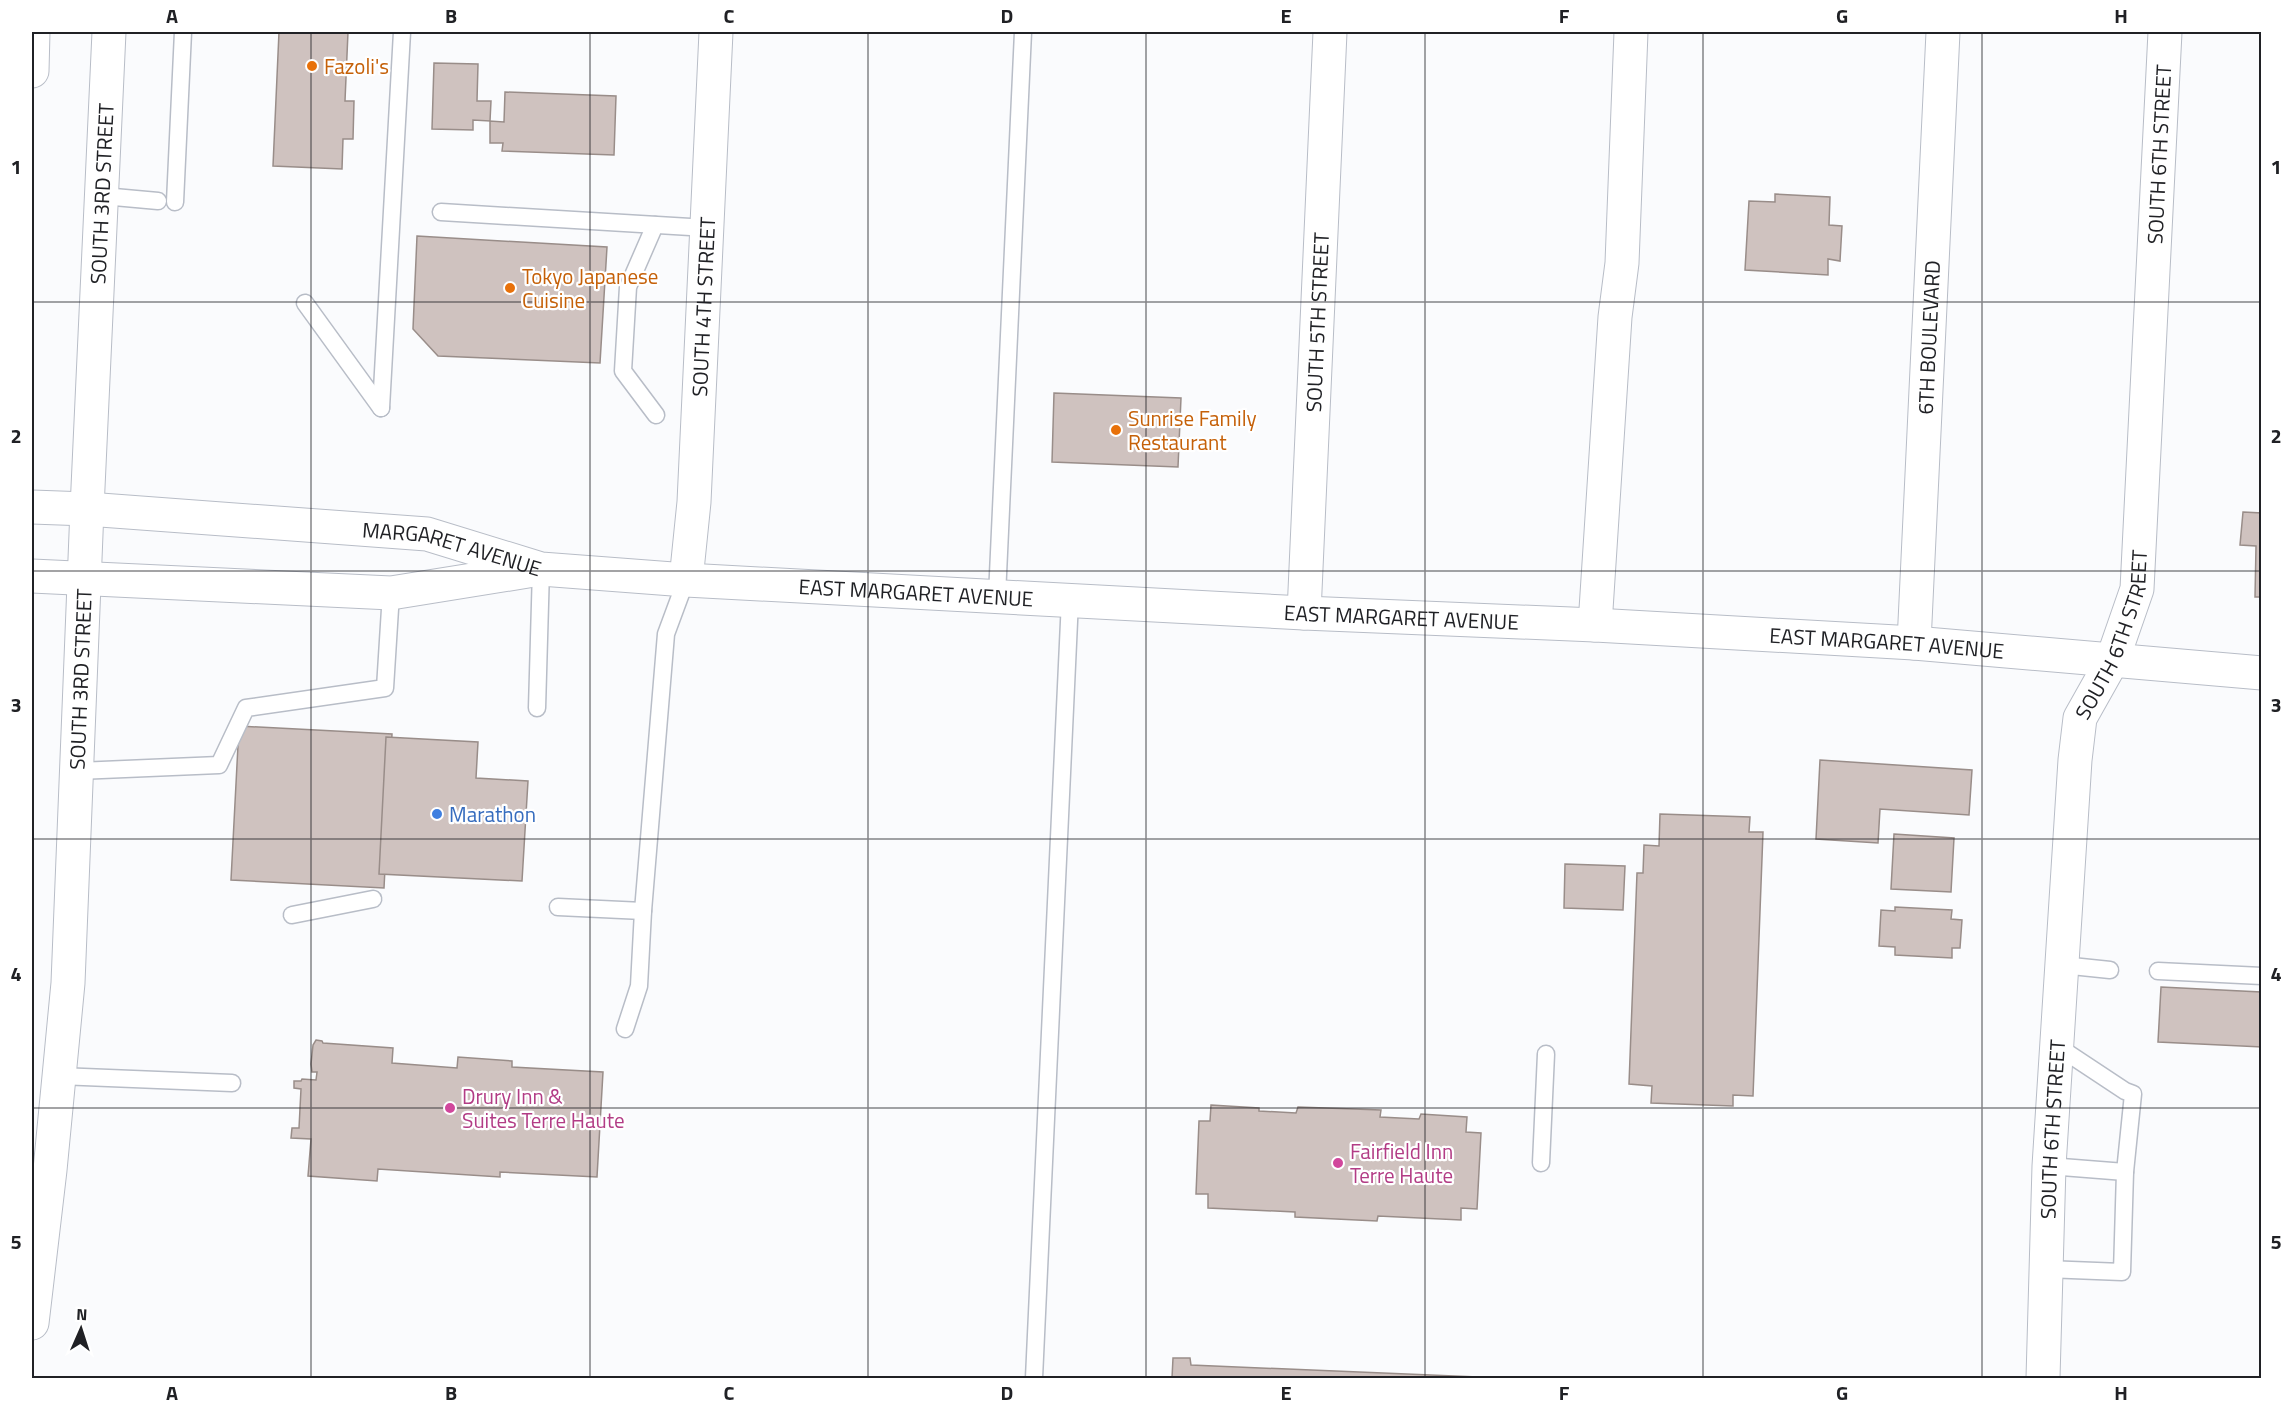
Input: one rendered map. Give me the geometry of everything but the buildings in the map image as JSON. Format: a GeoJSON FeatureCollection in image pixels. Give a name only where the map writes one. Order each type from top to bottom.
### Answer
{"type":"FeatureCollection","features":[{"type":"Feature","properties":{"kind":"main road"},"geometry":{"type":"LineString","coordinates":[[32,71],[33,32]]}},
{"type":"Feature","properties":{"kind":"main road","name":"SOUTH 3RD STREET"},"geometry":{"type":"LineString","coordinates":[[32,1323],[69,983],[84,579],[109,32]]}},
{"type":"Feature","properties":{"kind":"main road","name":"SOUTH 4TH STREET"},"geometry":{"type":"LineString","coordinates":[[686,580],[694,502],[716,32]]}},
{"type":"Feature","properties":{"kind":"main road","name":"SOUTH 5TH STREET"},"geometry":{"type":"LineString","coordinates":[[1304,613],[1330,32]]}},
{"type":"Feature","properties":{"kind":"main road"},"geometry":{"type":"LineString","coordinates":[[1595,625],[1615,317],[1622,262],[1631,32]]}},
{"type":"Feature","properties":{"kind":"main road","name":"6TH BOULEVARD"},"geometry":{"type":"LineString","coordinates":[[1914,643],[1942,32]]}},
{"type":"Feature","properties":{"kind":"main road","name":"SOUTH 6TH STREET"},"geometry":{"type":"LineString","coordinates":[[2043,1378],[2049,1166],[2074,760],[2080,718],[2112,662],[2137,589],[2165,32]]}},
{"type":"Feature","properties":{"kind":"main road","name":"MARGARET AVENUE"},"geometry":{"type":"LineString","coordinates":[[32,507],[427,534],[541,569]]}},
{"type":"Feature","properties":{"kind":"main road","name":"EAST MARGARET AVENUE"},"geometry":{"type":"LineString","coordinates":[[541,569],[686,580],[1914,643],[2112,662],[2262,673]]}},
{"type":"Feature","properties":{"kind":"main road","name":"MARGARET AVENUE"},"geometry":{"type":"LineString","coordinates":[[32,576],[391,593],[541,569]]}},
{"type":"Feature","properties":{"kind":"lane"},"geometry":{"type":"LineString","coordinates":[[175,202],[183,32]]}},
{"type":"Feature","properties":{"kind":"lane"},"geometry":{"type":"LineString","coordinates":[[305,303],[381,408],[402,32]]}},
{"type":"Feature","properties":{"kind":"lane"},"geometry":{"type":"LineString","coordinates":[[997,596],[1023,32]]}},
{"type":"Feature","properties":{"kind":"lane"},"geometry":{"type":"LineString","coordinates":[[103,196],[158,201]]}},
{"type":"Feature","properties":{"kind":"lane"},"geometry":{"type":"LineString","coordinates":[[441,212],[707,228]]}},
{"type":"Feature","properties":{"kind":"lane"},"geometry":{"type":"LineString","coordinates":[[655,225],[628,287],[623,372],[656,415]]}},
{"type":"Feature","properties":{"kind":"lane"},"geometry":{"type":"LineString","coordinates":[[537,708],[541,569]]}},
{"type":"Feature","properties":{"kind":"lane"},"geometry":{"type":"LineString","coordinates":[[626,1029],[639,986],[666,634],[686,580]]}},
{"type":"Feature","properties":{"kind":"lane"},"geometry":{"type":"LineString","coordinates":[[78,771],[219,765],[246,708],[385,688],[391,593]]}},
{"type":"Feature","properties":{"kind":"lane"},"geometry":{"type":"LineString","coordinates":[[1034,1378],[1070,600]]}},
{"type":"Feature","properties":{"kind":"lane"},"geometry":{"type":"LineString","coordinates":[[292,915],[373,899]]}},
{"type":"Feature","properties":{"kind":"lane"},"geometry":{"type":"LineString","coordinates":[[558,907],[643,911]]}},
{"type":"Feature","properties":{"kind":"lane"},"geometry":{"type":"LineString","coordinates":[[2062,965],[2110,970]]}},
{"type":"Feature","properties":{"kind":"lane"},"geometry":{"type":"LineString","coordinates":[[2158,971],[2262,976]]}},
{"type":"Feature","properties":{"kind":"lane"},"geometry":{"type":"LineString","coordinates":[[2046,1269],[2122,1272],[2126,1172],[2133,1094],[2057,1046]]}},
{"type":"Feature","properties":{"kind":"lane"},"geometry":{"type":"LineString","coordinates":[[1541,1163],[1546,1054]]}},
{"type":"Feature","properties":{"kind":"lane"},"geometry":{"type":"LineString","coordinates":[[59,1076],[232,1083]]}},
{"type":"Feature","properties":{"kind":"lane"},"geometry":{"type":"LineString","coordinates":[[2049,1166],[2126,1172]]}},
{"type":"Feature","properties":{"kind":"place","name":"Fazoli's"},"geometry":{"type":"Point","coordinates":[312,66]}},
{"type":"Feature","properties":{"kind":"place","name":"Tokyo Japanese Cuisine"},"geometry":{"type":"Point","coordinates":[510,288]}},
{"type":"Feature","properties":{"kind":"place","name":"Sunrise Family Restaurant"},"geometry":{"type":"Point","coordinates":[1116,430]}},
{"type":"Feature","properties":{"kind":"place","name":"Marathon"},"geometry":{"type":"Point","coordinates":[437,814]}},
{"type":"Feature","properties":{"kind":"place","name":"Drury Inn & Suites Terre Haute"},"geometry":{"type":"Point","coordinates":[450,1108]}},
{"type":"Feature","properties":{"kind":"place","name":"Fairfield Inn Terre Haute"},"geometry":{"type":"Point","coordinates":[1338,1163]}}]}
